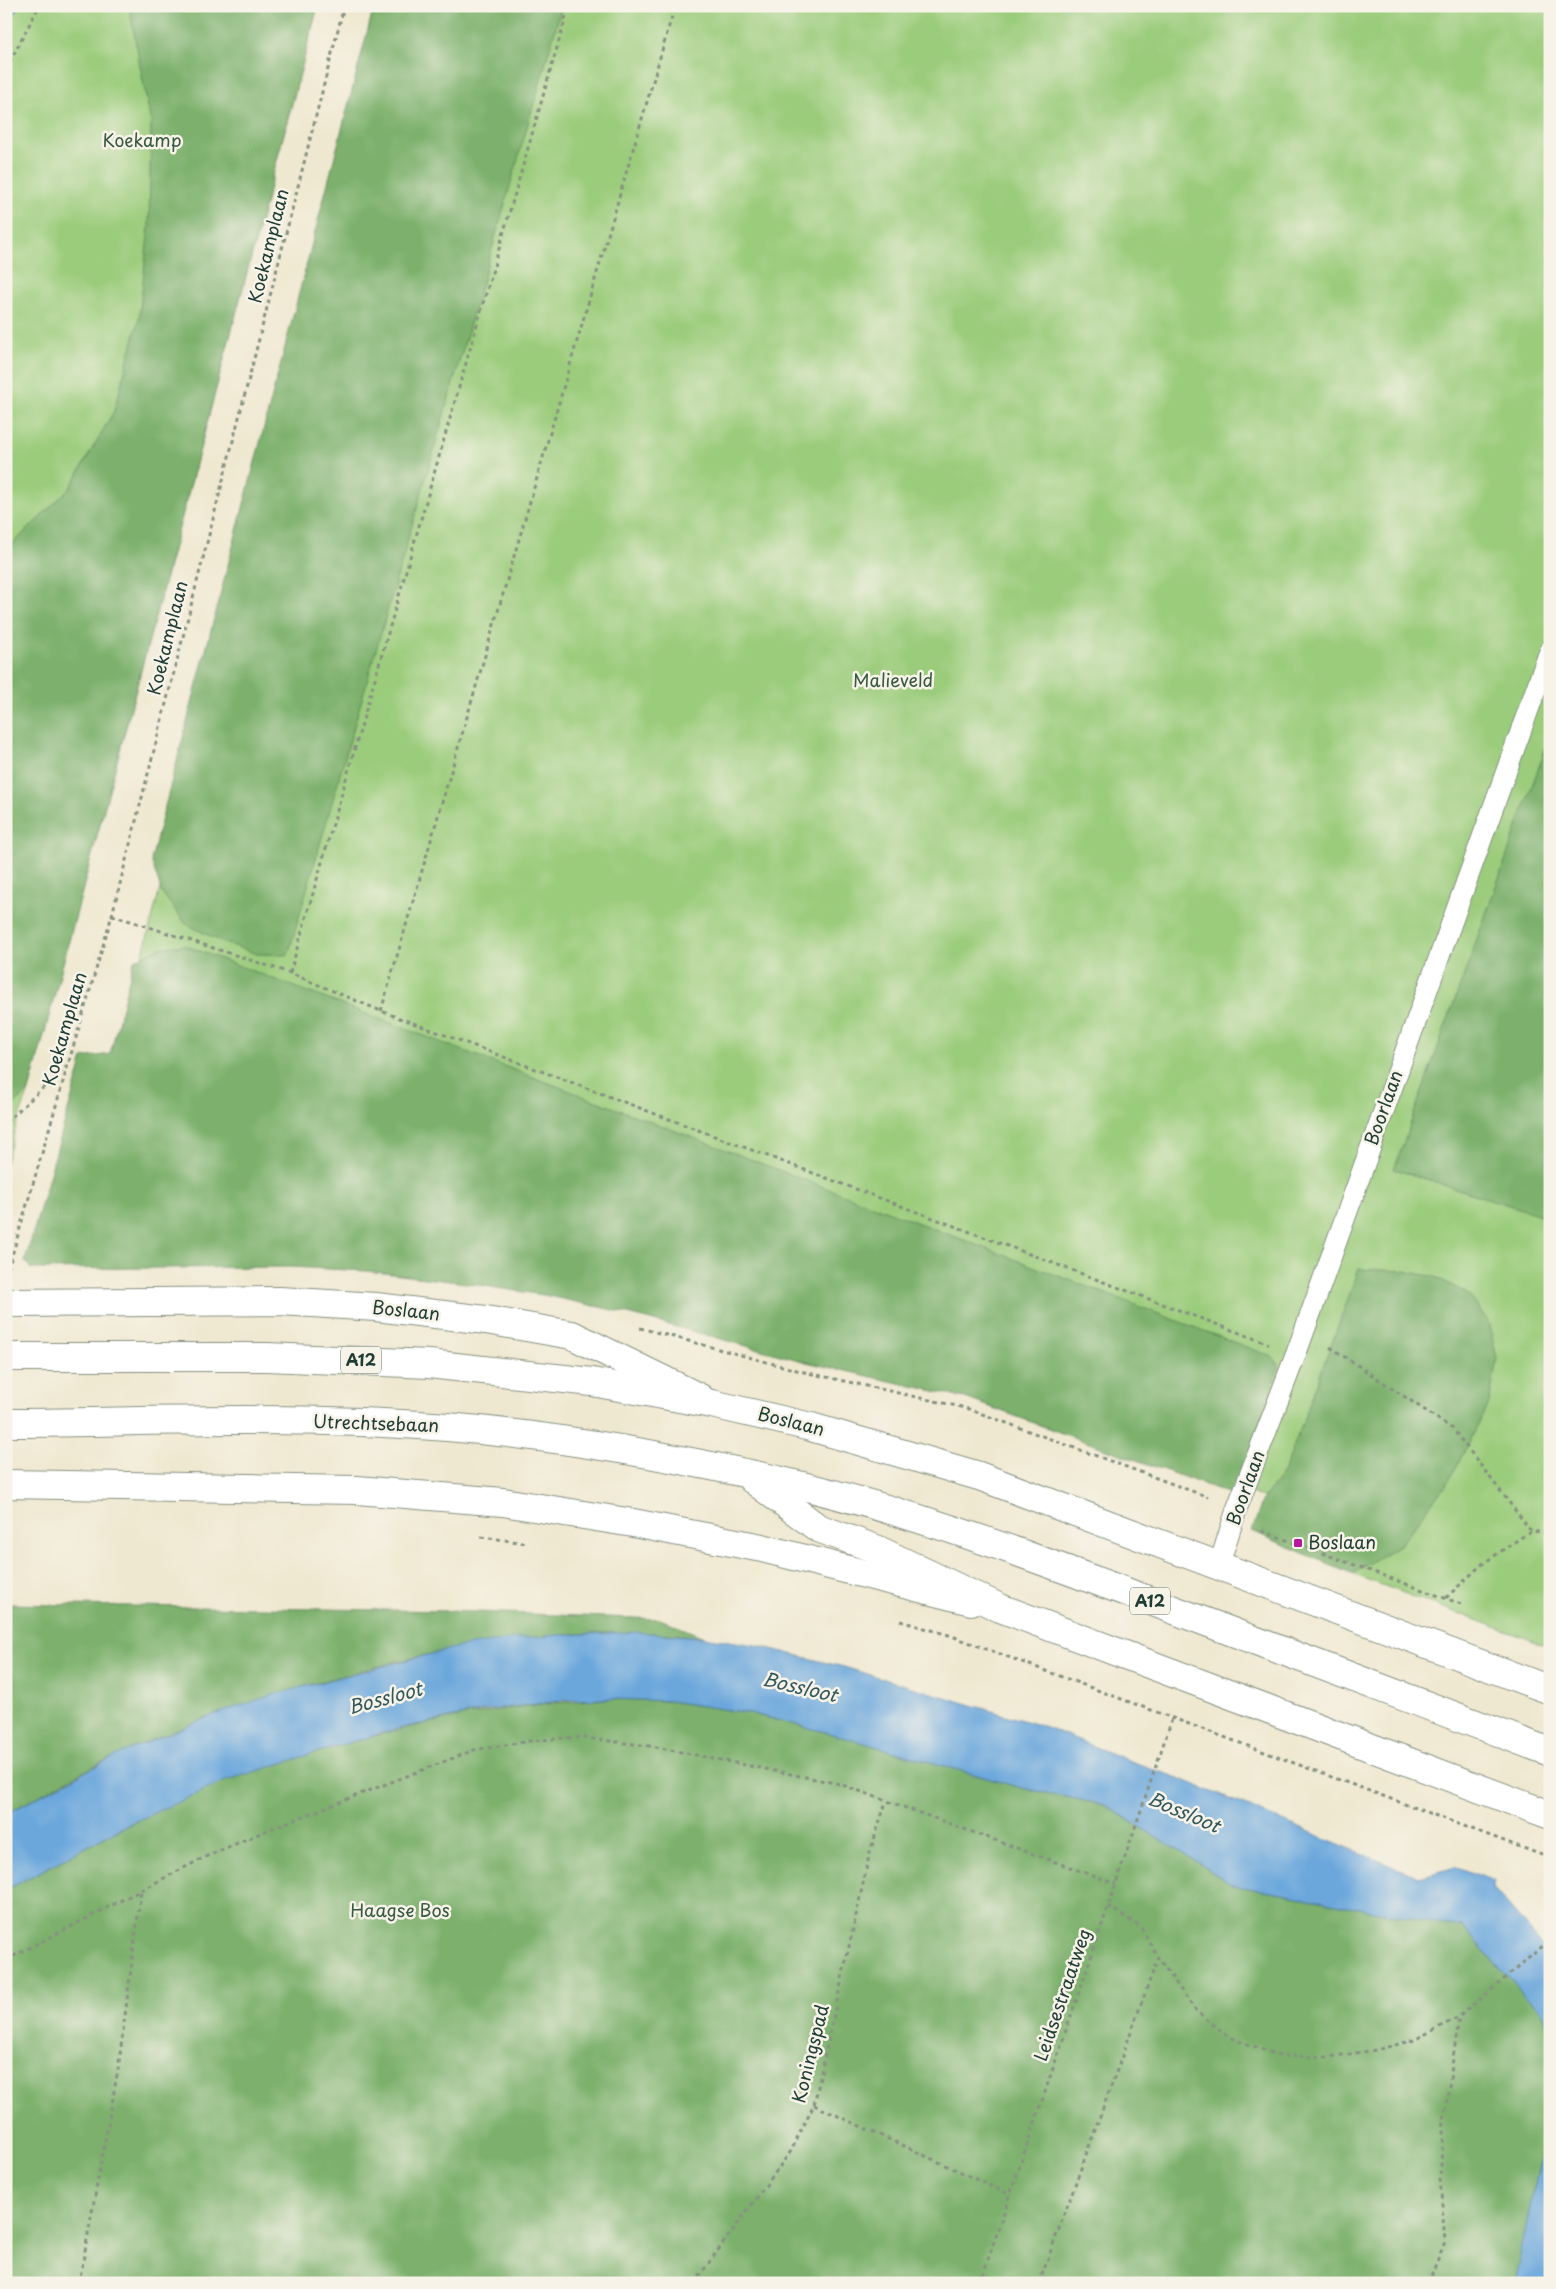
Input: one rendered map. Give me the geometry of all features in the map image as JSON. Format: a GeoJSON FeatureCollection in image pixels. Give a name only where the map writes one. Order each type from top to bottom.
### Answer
{"type":"FeatureCollection","features":[{"type":"Feature","properties":{"kind":"main road","name":"Boslaan"},"geometry":{"type":"LineString","coordinates":[[6,1303],[280,1301],[386,1308],[494,1322],[572,1335],[712,1404],[811,1427],[971,1473],[1550,1690]]}},
{"type":"Feature","properties":{"kind":"main road","name":"A12"},"geometry":{"type":"LineString","coordinates":[[6,1356],[266,1357],[429,1364],[592,1382],[712,1404]]}},
{"type":"Feature","properties":{"kind":"main road","name":"Utrechtsebaan"},"geometry":{"type":"LineString","coordinates":[[6,1423],[239,1420],[383,1422],[551,1439],[631,1451],[743,1472]]}},
{"type":"Feature","properties":{"kind":"main road","name":"A12"},"geometry":{"type":"LineString","coordinates":[[743,1472],[818,1528],[876,1549],[1000,1608],[1550,1815]]}},
{"type":"Feature","properties":{"kind":"main road","name":"A12"},"geometry":{"type":"LineString","coordinates":[[743,1472],[866,1502],[984,1539],[1550,1752]]}},
{"type":"Feature","properties":{"kind":"main road"},"geometry":{"type":"LineString","coordinates":[[6,1484],[357,1490],[503,1502],[633,1522],[762,1548],[1000,1608]]}},
{"type":"Feature","properties":{"kind":"lane","name":"Boorlaan"},"geometry":{"type":"LineString","coordinates":[[1218,1565],[1237,1508],[1296,1354],[1550,650]]}},
{"type":"Feature","properties":{"kind":"path"},"geometry":{"type":"LineString","coordinates":[[6,69],[39,6]]}},
{"type":"Feature","properties":{"kind":"path","name":"Koekamplaan"},"geometry":{"type":"LineString","coordinates":[[6,1273],[70,1064],[112,915],[344,6]]}},
{"type":"Feature","properties":{"kind":"path"},"geometry":{"type":"LineString","coordinates":[[290,973],[570,6]]}},
{"type":"Feature","properties":{"kind":"path"},"geometry":{"type":"LineString","coordinates":[[382,1011],[675,6]]}},
{"type":"Feature","properties":{"kind":"path"},"geometry":{"type":"LineString","coordinates":[[112,915],[290,973],[382,1011],[1296,1354],[1331,1347],[1453,1428],[1531,1530],[1550,1533]]}},
{"type":"Feature","properties":{"kind":"path"},"geometry":{"type":"LineString","coordinates":[[6,1122],[70,1064]]}},
{"type":"Feature","properties":{"kind":"path"},"geometry":{"type":"LineString","coordinates":[[1258,1530],[1461,1604]]}},
{"type":"Feature","properties":{"kind":"path"},"geometry":{"type":"LineString","coordinates":[[1445,1598],[1481,1565],[1531,1530]]}},
{"type":"Feature","properties":{"kind":"path"},"geometry":{"type":"LineString","coordinates":[[480,1537],[529,1544]]}},
{"type":"Feature","properties":{"kind":"path"},"geometry":{"type":"LineString","coordinates":[[893,1619],[949,1635],[1173,1716],[1550,1858]]}},
{"type":"Feature","properties":{"kind":"path","name":"Leidsestraatweg"},"geometry":{"type":"LineString","coordinates":[[980,2283],[1173,1716]]}},
{"type":"Feature","properties":{"kind":"path"},"geometry":{"type":"LineString","coordinates":[[6,1960],[230,1846],[383,1785],[474,1750],[530,1741],[577,1737],[656,1747],[840,1784],[1116,1884]]}},
{"type":"Feature","properties":{"kind":"path","name":"Koningspad"},"geometry":{"type":"LineString","coordinates":[[694,2283],[791,2152],[814,2105],[870,1852],[886,1802]]}},
{"type":"Feature","properties":{"kind":"path"},"geometry":{"type":"LineString","coordinates":[[79,2283],[118,2070],[141,1891]]}},
{"type":"Feature","properties":{"kind":"path"},"geometry":{"type":"LineString","coordinates":[[1108,1906],[1141,1927],[1158,1958],[1196,2011],[1229,2038],[1280,2056],[1329,2056],[1376,2050],[1414,2040],[1460,2017],[1497,1983],[1549,1940]]}},
{"type":"Feature","properties":{"kind":"path"},"geometry":{"type":"LineString","coordinates":[[1039,2283],[1158,1958]]}},
{"type":"Feature","properties":{"kind":"path"},"geometry":{"type":"LineString","coordinates":[[1428,2283],[1445,2242],[1441,2169],[1444,2120],[1460,2017]]}},
{"type":"Feature","properties":{"kind":"path"},"geometry":{"type":"LineString","coordinates":[[814,2105],[1011,2194]]}},
{"type":"Feature","properties":{"kind":"path"},"geometry":{"type":"LineString","coordinates":[[972,2283],[983,2273]]}},
{"type":"Feature","properties":{"kind":"path"},"geometry":{"type":"LineString","coordinates":[[983,2273],[985,2283]]}},
{"type":"Feature","properties":{"kind":"green space","name":"Koekamp"},"geometry":{"type":"Polygon","coordinates":[[[6,6],[318,6],[29,1091],[16,1126],[6,1163],[6,6]]]}},
{"type":"Feature","properties":{"kind":"green space","name":"Koekamp"},"geometry":{"type":"Polygon","coordinates":[[[129,6],[318,6],[29,1091],[6,1111],[6,550],[70,488],[114,411],[139,319],[149,226],[151,124],[129,6]]]}},
{"type":"Feature","properties":{"kind":"green space"},"geometry":{"type":"Polygon","coordinates":[[[374,6],[562,6],[288,955],[257,954],[220,941],[186,924],[162,893],[151,860],[374,6]]]}},
{"type":"Feature","properties":{"kind":"green space","name":"Malieveld"},"geometry":{"type":"Polygon","coordinates":[[[391,6],[1550,6],[1550,1647],[1352,1574],[1388,1551],[994,1384],[548,1273],[64,1255],[391,6]]]}},
{"type":"Feature","properties":{"kind":"green space"},"geometry":{"type":"Polygon","coordinates":[[[1550,736],[1550,1218],[1394,1169],[1550,736]]]}},
{"type":"Feature","properties":{"kind":"green space"},"geometry":{"type":"Polygon","coordinates":[[[184,945],[1273,1357],[1277,1362],[1278,1370],[1236,1496],[965,1398],[806,1362],[617,1311],[549,1296],[466,1283],[367,1271],[289,1267],[31,1269],[25,1261],[83,1058],[110,1054],[134,960],[159,948],[184,945]]]}},
{"type":"Feature","properties":{"kind":"green space"},"geometry":{"type":"Polygon","coordinates":[[[1359,1269],[1405,1271],[1436,1277],[1468,1294],[1488,1321],[1497,1358],[1489,1404],[1450,1479],[1401,1544],[1352,1574],[1252,1531],[1263,1499],[1285,1470],[1359,1269]]]}},
{"type":"Feature","properties":{"kind":"green space"},"geometry":{"type":"Polygon","coordinates":[[[6,1604],[450,1611],[660,1619],[704,1637],[613,1633],[524,1639],[437,1653],[348,1674],[261,1700],[176,1730],[91,1768],[6,1814],[6,1604]]]}},
{"type":"Feature","properties":{"kind":"green space","name":"Haagse Bos"},"geometry":{"type":"Polygon","coordinates":[[[610,1699],[669,1701],[749,1713],[825,1732],[1022,1788],[1105,1805],[1232,1885],[1462,1927],[1542,2013],[1550,2035],[1550,2114],[1514,2283],[6,2283],[6,1890],[170,1805],[226,1780],[261,1768],[427,1723],[536,1705],[610,1699]]]}},
{"type":"Feature","properties":{"kind":"water"},"geometry":{"type":"Polygon","coordinates":[[[6,6],[19,6],[6,30],[6,6]]]}},
{"type":"Feature","properties":{"kind":"water","name":"Bossloot"},"geometry":{"type":"Polygon","coordinates":[[[636,1632],[704,1637],[755,1645],[844,1667],[1049,1728],[1122,1758],[1181,1779],[1419,1877],[1456,1867],[1495,1881],[1493,1888],[1550,1954],[1550,2035],[1542,2013],[1462,1927],[1232,1885],[1105,1805],[1022,1788],[825,1732],[749,1713],[669,1701],[569,1700],[488,1710],[397,1729],[228,1780],[127,1825],[6,1890],[6,1814],[119,1754],[213,1715],[275,1694],[458,1647],[557,1635],[636,1632]]]}},
{"type":"Feature","properties":{"kind":"water"},"geometry":{"type":"Polygon","coordinates":[[[1550,2114],[1550,2283],[1514,2283],[1550,2114]]]}},
{"type":"Feature","properties":{"kind":"place","name":"Boslaan"},"geometry":{"type":"Point","coordinates":[1298,1543]}}]}
